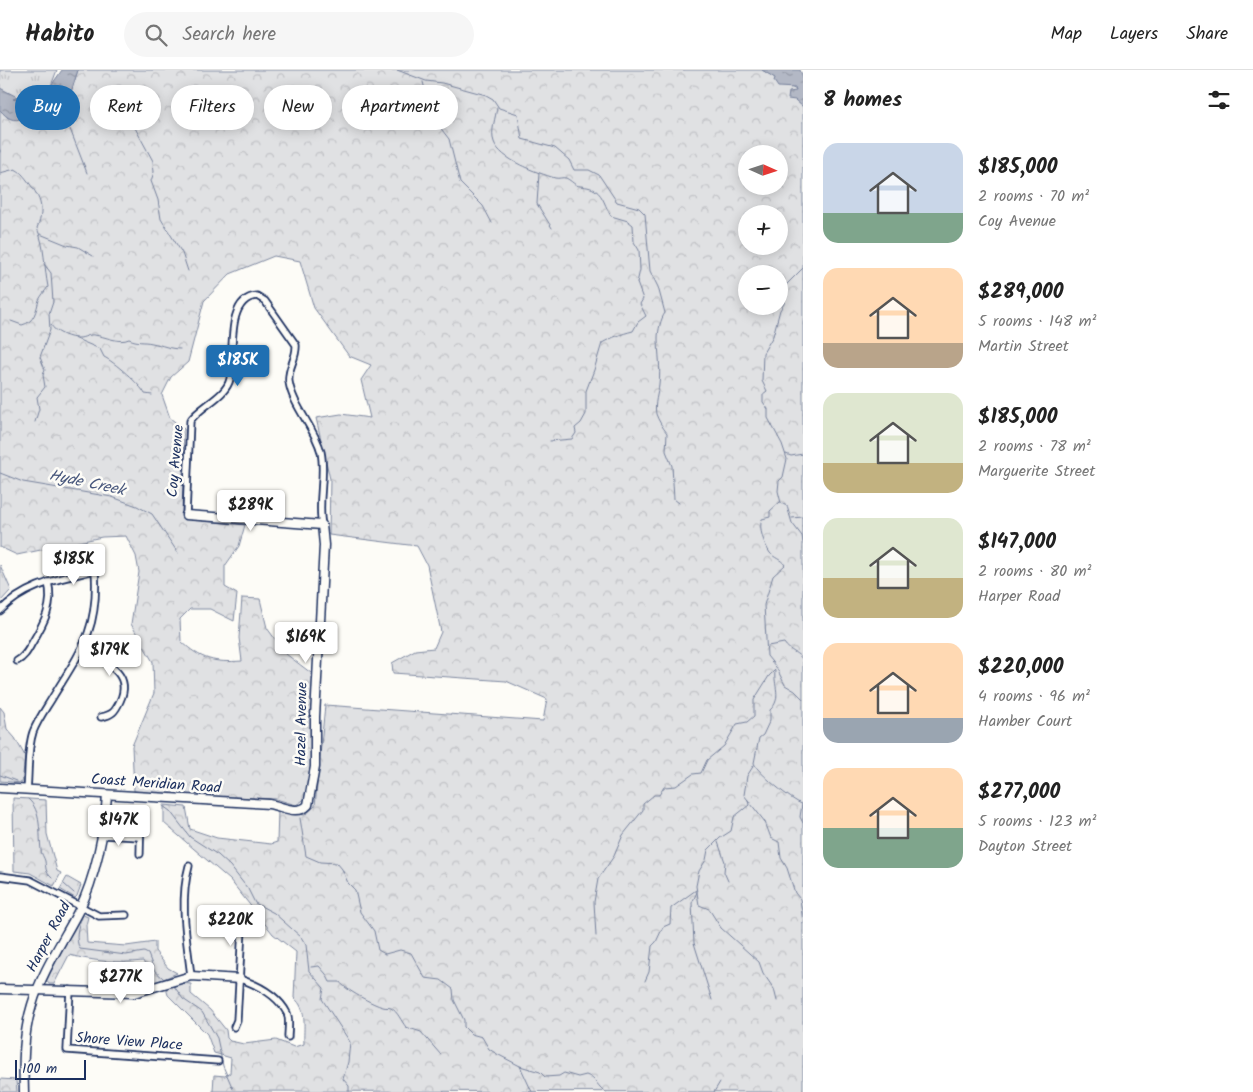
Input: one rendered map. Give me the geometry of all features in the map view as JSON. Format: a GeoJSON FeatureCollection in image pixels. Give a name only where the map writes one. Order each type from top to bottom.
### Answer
{"type":"FeatureCollection","features":[{"type":"Feature","properties":{"kind":"street","name":"Coy Avenue"},"geometry":{"type":"LineString","coordinates":[[186,515],[189,424],[194,415],[229,382],[234,322],[242,305],[252,297],[263,299],[295,343],[296,352]]}},
{"type":"Feature","properties":{"kind":"street","name":"Hazel Avenue"},"geometry":{"type":"LineString","coordinates":[[296,352],[288,380],[292,393],[320,450],[324,545],[314,723],[315,766],[308,805]]}},
{"type":"Feature","properties":{"kind":"street"},"geometry":{"type":"LineString","coordinates":[[186,515],[322,525]]}},
{"type":"Feature","properties":{"kind":"street"},"geometry":{"type":"LineString","coordinates":[[0,611],[19,593],[48,582],[95,570],[95,612],[82,649],[33,732],[27,790]]}},
{"type":"Feature","properties":{"kind":"street"},"geometry":{"type":"LineString","coordinates":[[17,661],[24,656],[46,619],[50,603],[48,582]]}},
{"type":"Feature","properties":{"kind":"street"},"geometry":{"type":"LineString","coordinates":[[82,649],[114,668],[124,681],[124,692],[116,710],[112,714],[100,717]]}},
{"type":"Feature","properties":{"kind":"street","name":"Coast Meridian Road"},"geometry":{"type":"LineString","coordinates":[[0,788],[107,796],[270,804],[297,811],[304,810],[308,805]]}},
{"type":"Feature","properties":{"kind":"street","name":"Harper Road"},"geometry":{"type":"LineString","coordinates":[[24,1092],[25,1038],[37,991],[80,908],[92,875],[107,796]]}},
{"type":"Feature","properties":{"kind":"street"},"geometry":{"type":"LineString","coordinates":[[140,854],[141,810]]}},
{"type":"Feature","properties":{"kind":"street"},"geometry":{"type":"LineString","coordinates":[[101,835],[140,837]]}},
{"type":"Feature","properties":{"kind":"street"},"geometry":{"type":"LineString","coordinates":[[189,866],[184,924],[191,976]]}},
{"type":"Feature","properties":{"kind":"street"},"geometry":{"type":"LineString","coordinates":[[0,876],[30,880],[80,908],[99,916],[126,915]]}},
{"type":"Feature","properties":{"kind":"street"},"geometry":{"type":"LineString","coordinates":[[234,1027],[237,1020],[242,929],[246,919]]}},
{"type":"Feature","properties":{"kind":"street"},"geometry":{"type":"LineString","coordinates":[[0,989],[134,993],[191,976],[240,979],[264,989],[277,1001],[287,1014],[288,1036]]}},
{"type":"Feature","properties":{"kind":"street","name":"Shore View Place"},"geometry":{"type":"LineString","coordinates":[[70,990],[67,1050],[218,1061]]}},
{"type":"Feature","properties":{"kind":"green space"},"geometry":{"type":"Polygon","coordinates":[[[0,70],[57,70],[51,85],[15,85],[15,99],[0,96],[0,70]]]}},
{"type":"Feature","properties":{"kind":"green space"},"geometry":{"type":"Polygon","coordinates":[[[78,70],[762,70],[796,90],[795,99],[803,107],[803,1092],[213,1091],[214,1075],[225,1076],[230,1073],[231,1058],[214,1053],[207,1034],[168,995],[166,988],[180,983],[191,984],[191,994],[210,1010],[226,1030],[227,1038],[230,1041],[244,1044],[276,1040],[294,1047],[304,1044],[303,1013],[294,998],[296,952],[273,934],[230,880],[164,823],[164,805],[186,807],[190,829],[217,838],[271,844],[277,842],[278,811],[305,815],[315,806],[325,705],[543,721],[547,699],[506,681],[393,673],[392,663],[415,650],[434,648],[441,632],[427,565],[417,546],[329,535],[330,479],[316,418],[341,414],[370,418],[361,380],[371,365],[349,356],[314,308],[300,261],[274,256],[230,274],[204,301],[188,362],[171,377],[162,395],[170,418],[184,429],[182,519],[245,525],[239,546],[225,566],[225,587],[237,594],[234,621],[210,609],[190,609],[180,619],[181,641],[195,652],[209,659],[216,661],[242,661],[239,638],[242,598],[260,599],[267,628],[286,654],[315,676],[311,745],[313,764],[305,799],[296,805],[276,799],[158,794],[134,791],[132,746],[154,693],[153,662],[131,624],[139,572],[136,556],[126,536],[102,537],[17,555],[0,547],[0,110],[8,118],[15,118],[15,130],[80,130],[80,85],[73,85],[78,70]]]}},
{"type":"Feature","properties":{"kind":"green space"},"geometry":{"type":"Polygon","coordinates":[[[0,565],[11,590],[0,602],[0,565]]]}},
{"type":"Feature","properties":{"kind":"green space"},"geometry":{"type":"Polygon","coordinates":[[[0,707],[4,712],[7,729],[15,738],[25,756],[22,783],[0,781],[0,707]]]}},
{"type":"Feature","properties":{"kind":"green space"},"geometry":{"type":"Polygon","coordinates":[[[13,798],[46,800],[47,834],[57,871],[61,873],[54,886],[30,873],[14,871],[13,798]]]}},
{"type":"Feature","properties":{"kind":"green space"},"geometry":{"type":"Polygon","coordinates":[[[67,877],[81,885],[75,898],[60,889],[67,877]]]}},
{"type":"Feature","properties":{"kind":"green space"},"geometry":{"type":"Polygon","coordinates":[[[83,915],[88,917],[86,925],[87,943],[126,946],[155,942],[155,951],[168,968],[177,973],[153,982],[143,961],[106,961],[69,955],[54,984],[49,984],[46,980],[80,917],[83,915]]]}},
{"type":"Feature","properties":{"kind":"green space"},"geometry":{"type":"Polygon","coordinates":[[[0,1079],[16,1080],[17,1092],[0,1092],[0,1079]]]}},
{"type":"Feature","properties":{"kind":"water"},"geometry":{"type":"Polygon","coordinates":[[[62,70],[78,70],[73,85],[52,85],[62,70]]]}},
{"type":"Feature","properties":{"kind":"water"},"geometry":{"type":"Polygon","coordinates":[[[762,70],[800,70],[803,77],[803,107],[795,100],[788,99],[789,92],[796,91],[795,88],[778,87],[774,81],[775,78],[762,70]]]}},
{"type":"Feature","properties":{"kind":"water"},"geometry":{"type":"Polygon","coordinates":[[[0,88],[15,96],[15,99],[13,99],[15,100],[15,120],[6,116],[0,110],[0,88]]]}},
{"type":"Feature","properties":{"kind":"waterway"},"geometry":{"type":"LineString","coordinates":[[397,70],[426,81],[442,83],[486,95],[493,99],[499,108],[518,114],[522,139],[555,148],[569,160],[574,170],[589,170],[599,175],[617,202],[639,208],[645,214],[650,271],[658,287],[665,313],[658,335],[660,378],[656,414],[667,433],[666,451],[672,466],[674,499],[679,503]]}},
{"type":"Feature","properties":{"kind":"waterway"},"geometry":{"type":"LineString","coordinates":[[423,82],[432,117],[449,139],[460,183],[483,206],[492,223]]}},
{"type":"Feature","properties":{"kind":"waterway"},"geometry":{"type":"LineString","coordinates":[[497,107],[493,138],[498,149],[520,165],[555,178],[566,178],[576,185],[598,192],[611,216],[628,221],[633,225],[634,242],[639,250],[640,270],[637,283],[643,299],[640,304],[646,316],[638,322],[633,331],[602,343],[586,391],[586,414],[581,423],[575,428],[576,433],[572,439],[550,441]]}},
{"type":"Feature","properties":{"kind":"waterway"},"geometry":{"type":"LineString","coordinates":[[70,130],[87,173]]}},
{"type":"Feature","properties":{"kind":"waterway"},"geometry":{"type":"LineString","coordinates":[[136,130],[153,161],[154,172],[151,181],[158,200],[161,219],[182,253],[188,271]]}},
{"type":"Feature","properties":{"kind":"waterway"},"geometry":{"type":"LineString","coordinates":[[0,173],[17,170],[27,180],[38,197],[41,214],[37,228],[43,249],[48,287],[39,300],[30,321],[22,325],[11,321]]}},
{"type":"Feature","properties":{"kind":"waterway"},"geometry":{"type":"LineString","coordinates":[[539,173],[537,204],[552,228]]}},
{"type":"Feature","properties":{"kind":"waterway"},"geometry":{"type":"LineString","coordinates":[[40,234],[67,245],[78,247],[93,256]]}},
{"type":"Feature","properties":{"kind":"waterway"},"geometry":{"type":"LineString","coordinates":[[35,422],[39,409],[37,397],[45,387],[43,375],[45,370],[40,357],[50,330],[49,314],[53,302],[51,273],[44,264]]}},
{"type":"Feature","properties":{"kind":"waterway"},"geometry":{"type":"LineString","coordinates":[[803,268],[785,286],[784,304],[780,310],[773,336],[763,353],[762,381],[767,391],[763,394],[763,402],[768,409],[768,418],[782,444],[787,459],[783,477],[779,481],[778,491],[781,503],[787,506],[792,523],[802,536],[803,542]]}},
{"type":"Feature","properties":{"kind":"waterway"},"geometry":{"type":"LineString","coordinates":[[51,325],[59,332],[76,338],[94,335],[116,340],[129,339],[149,342],[180,349]]}},
{"type":"Feature","properties":{"kind":"waterway"},"geometry":{"type":"LineString","coordinates":[[74,338],[100,349],[104,357],[114,363],[145,394],[152,395]]}},
{"type":"Feature","properties":{"kind":"waterway"},"geometry":{"type":"LineString","coordinates":[[786,454],[791,456],[803,454]]}},
{"type":"Feature","properties":{"kind":"waterway","name":"Hyde Creek"},"geometry":{"type":"LineString","coordinates":[[0,473],[23,482],[112,497],[137,506],[152,514],[178,553]]}},
{"type":"Feature","properties":{"kind":"waterway"},"geometry":{"type":"LineString","coordinates":[[780,502],[770,511],[770,517],[762,519],[761,523],[762,536],[768,549],[772,555],[785,565],[773,576],[764,605],[767,656],[776,667],[785,685],[803,699]]}},
{"type":"Feature","properties":{"kind":"waterway"},"geometry":{"type":"LineString","coordinates":[[792,518],[803,517]]}},
{"type":"Feature","properties":{"kind":"waterway"},"geometry":{"type":"LineString","coordinates":[[768,646],[784,643],[803,660]]}},
{"type":"Feature","properties":{"kind":"waterway"},"geometry":{"type":"LineString","coordinates":[[596,936],[594,902],[598,879],[614,856],[623,835],[643,810],[643,804],[654,795],[659,795],[664,787],[676,786],[693,774],[701,773],[707,760],[724,746],[737,724],[747,722],[754,716],[754,700],[769,676],[777,668]]}},
{"type":"Feature","properties":{"kind":"waterway"},"geometry":{"type":"LineString","coordinates":[[775,671],[776,701],[770,710],[770,720],[763,735],[759,738],[754,763],[761,773],[775,786],[802,804],[800,817],[803,823]]}},
{"type":"Feature","properties":{"kind":"waterway"},"geometry":{"type":"LineString","coordinates":[[754,765],[747,776],[744,795],[765,822],[771,838],[779,842],[781,858],[787,868],[795,893],[800,899],[803,923]]}},
{"type":"Feature","properties":{"kind":"waterway"},"geometry":{"type":"LineString","coordinates":[[0,775],[16,781]]}},
{"type":"Feature","properties":{"kind":"waterway"},"geometry":{"type":"LineString","coordinates":[[28,799],[38,816],[41,851],[47,872],[52,878]]}},
{"type":"Feature","properties":{"kind":"waterway"},"geometry":{"type":"LineString","coordinates":[[748,800],[749,805],[734,817],[731,831],[720,838],[708,850],[706,860],[699,871],[696,886],[699,905],[709,909],[721,928],[759,962],[763,973],[774,989],[777,1001]]}},
{"type":"Feature","properties":{"kind":"waterway"},"geometry":{"type":"LineString","coordinates":[[163,806],[170,811],[190,837],[218,855],[230,866],[248,889],[255,903],[274,913],[301,937],[306,945],[309,971],[324,988],[322,999],[350,1042],[348,1062],[343,1079],[349,1086],[349,1092]]}},
{"type":"Feature","properties":{"kind":"waterway","name":"Hyde Creek"},"geometry":{"type":"LineString","coordinates":[[300,818],[306,856],[320,862],[337,863],[342,869],[348,883],[355,890],[360,912],[374,931],[378,950],[385,954],[400,950],[411,953],[425,978],[441,980],[453,989],[454,1000],[464,1020],[464,1027],[471,1034],[482,1037],[489,1049],[497,1054],[520,1066],[540,1072],[545,1077],[559,1076],[564,1073],[578,1077],[586,1075],[592,1078],[606,1092]]}},
{"type":"Feature","properties":{"kind":"waterway"},"geometry":{"type":"LineString","coordinates":[[718,842],[725,862],[724,872],[728,881]]}},
{"type":"Feature","properties":{"kind":"waterway"},"geometry":{"type":"LineString","coordinates":[[64,884],[74,893]]}},
{"type":"Feature","properties":{"kind":"waterway"},"geometry":{"type":"LineString","coordinates":[[645,981],[649,972],[652,946],[663,927],[670,924],[671,908],[696,890]]}},
{"type":"Feature","properties":{"kind":"waterway"},"geometry":{"type":"LineString","coordinates":[[697,892],[692,903],[694,943],[712,1000]]}},
{"type":"Feature","properties":{"kind":"waterway"},"geometry":{"type":"LineString","coordinates":[[82,918],[77,933],[80,949],[126,955],[144,952],[148,954],[154,970],[163,978]]}},
{"type":"Feature","properties":{"kind":"waterway"},"geometry":{"type":"LineString","coordinates":[[311,967],[319,966],[330,982],[340,982],[347,989],[366,1000],[379,1006],[391,1008],[398,1014],[406,1027],[421,1032],[441,1055]]}},
{"type":"Feature","properties":{"kind":"waterway"},"geometry":{"type":"LineString","coordinates":[[174,986],[183,999],[202,1012],[217,1038],[223,1066],[233,1089]]}},
{"type":"Feature","properties":{"kind":"waterway"},"geometry":{"type":"LineString","coordinates":[[520,1066],[532,1092]]}},
{"type":"Feature","properties":{"kind":"waterway"},"geometry":{"type":"LineString","coordinates":[[714,1092],[720,1082]]}}]}
